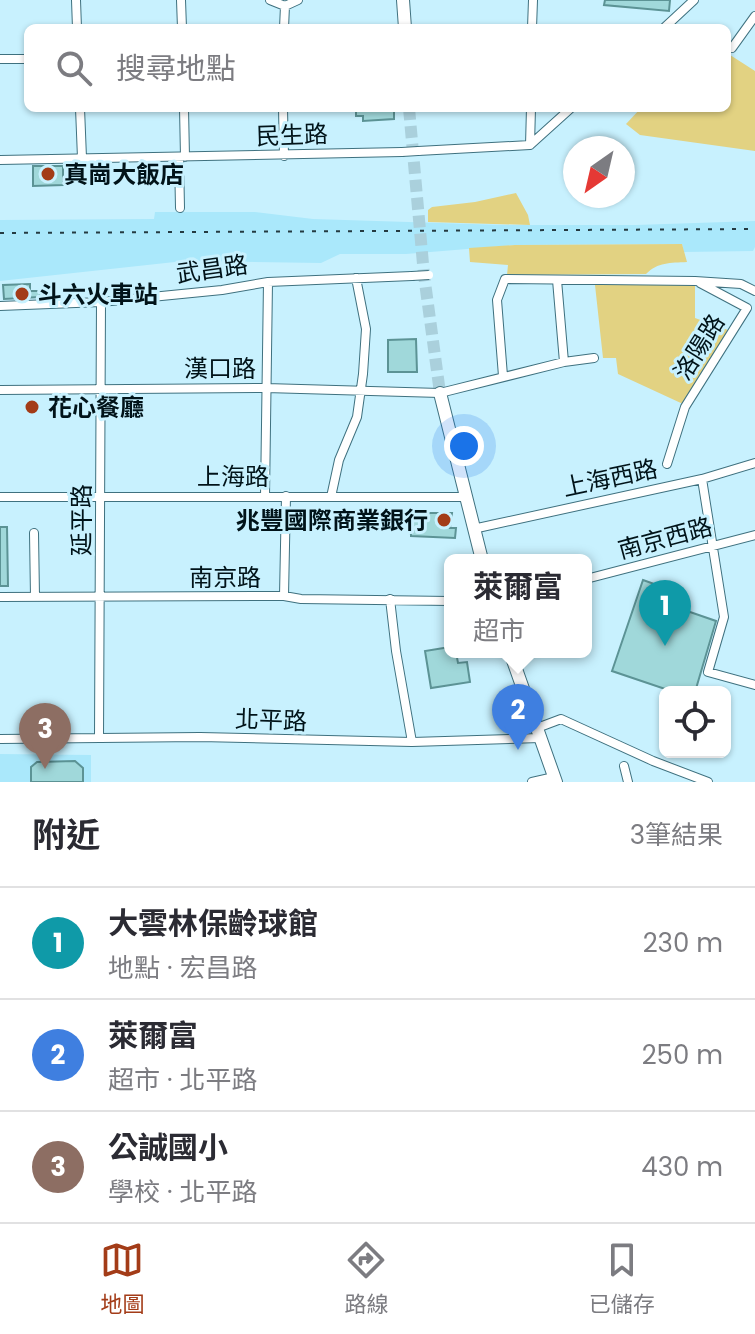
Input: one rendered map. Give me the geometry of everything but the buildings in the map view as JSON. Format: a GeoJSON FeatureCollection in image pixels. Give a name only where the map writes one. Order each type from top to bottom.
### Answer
{"type":"FeatureCollection","features":[{"type":"Feature","properties":{"kind":"main road"},"geometry":{"type":"LineString","coordinates":[[403,0],[405,24]]}},
{"type":"Feature","properties":{"kind":"main road"},"geometry":{"type":"LineString","coordinates":[[440,393],[480,554]]}},
{"type":"Feature","properties":{"kind":"main road"},"geometry":{"type":"LineString","coordinates":[[512,658],[555,780]]}},
{"type":"Feature","properties":{"kind":"street"},"geometry":{"type":"LineString","coordinates":[[76,0],[77,24]]}},
{"type":"Feature","properties":{"kind":"street"},"geometry":{"type":"LineString","coordinates":[[181,0],[182,24]]}},
{"type":"Feature","properties":{"kind":"street"},"geometry":{"type":"LineString","coordinates":[[270,0],[285,6],[298,0]]}},
{"type":"Feature","properties":{"kind":"street"},"geometry":{"type":"LineString","coordinates":[[532,24],[533,0]]}},
{"type":"Feature","properties":{"kind":"street"},"geometry":{"type":"LineString","coordinates":[[668,24],[694,0]]}},
{"type":"Feature","properties":{"kind":"street"},"geometry":{"type":"LineString","coordinates":[[284,24],[285,6]]}},
{"type":"Feature","properties":{"kind":"street"},"geometry":{"type":"LineString","coordinates":[[732,48],[752,26],[755,16]]}},
{"type":"Feature","properties":{"kind":"street"},"geometry":{"type":"LineString","coordinates":[[0,59],[24,59]]}},
{"type":"Feature","properties":{"kind":"street"},"geometry":{"type":"LineString","coordinates":[[80,112],[82,158]]}},
{"type":"Feature","properties":{"kind":"street"},"geometry":{"type":"LineString","coordinates":[[180,208],[184,112]]}},
{"type":"Feature","properties":{"kind":"street"},"geometry":{"type":"LineString","coordinates":[[283,112],[284,156]]}},
{"type":"Feature","properties":{"kind":"street"},"geometry":{"type":"LineString","coordinates":[[530,145],[531,112]]}},
{"type":"Feature","properties":{"kind":"street"},"geometry":{"type":"LineString","coordinates":[[530,145],[567,112]]}},
{"type":"Feature","properties":{"kind":"street","name":"民生路"},"geometry":{"type":"LineString","coordinates":[[0,160],[284,156],[530,145]]}},
{"type":"Feature","properties":{"kind":"street","name":"武昌路"},"geometry":{"type":"LineString","coordinates":[[0,306],[101,302],[222,290],[268,282],[429,275]]}},
{"type":"Feature","properties":{"kind":"street"},"geometry":{"type":"LineString","coordinates":[[331,497],[339,460],[357,417],[360,391],[366,329],[356,278]]}},
{"type":"Feature","properties":{"kind":"street","name":"洛陽路"},"geometry":{"type":"LineString","coordinates":[[503,376],[497,300],[505,279],[695,281],[741,284],[755,291]]}},
{"type":"Feature","properties":{"kind":"street"},"geometry":{"type":"LineString","coordinates":[[557,280],[564,362]]}},
{"type":"Feature","properties":{"kind":"street","name":"洛陽路"},"geometry":{"type":"LineString","coordinates":[[667,464],[685,407],[747,308],[695,281]]}},
{"type":"Feature","properties":{"kind":"street"},"geometry":{"type":"LineString","coordinates":[[265,496],[268,282]]}},
{"type":"Feature","properties":{"kind":"street","name":"延平路"},"geometry":{"type":"LineString","coordinates":[[99,738],[101,302]]}},
{"type":"Feature","properties":{"kind":"street"},"geometry":{"type":"LineString","coordinates":[[440,393],[564,362],[594,358]]}},
{"type":"Feature","properties":{"kind":"street","name":"漢口路"},"geometry":{"type":"LineString","coordinates":[[0,390],[266,388],[440,393]]}},
{"type":"Feature","properties":{"kind":"street","name":"上海西路"},"geometry":{"type":"LineString","coordinates":[[473,529],[702,479],[755,463]]}},
{"type":"Feature","properties":{"kind":"street"},"geometry":{"type":"LineString","coordinates":[[702,479],[724,617],[708,672],[755,685]]}},
{"type":"Feature","properties":{"kind":"street"},"geometry":{"type":"LineString","coordinates":[[284,596],[286,496]]}},
{"type":"Feature","properties":{"kind":"street","name":"上海路"},"geometry":{"type":"LineString","coordinates":[[0,497],[465,497]]}},
{"type":"Feature","properties":{"kind":"street"},"geometry":{"type":"LineString","coordinates":[[34,533],[35,597]]}},
{"type":"Feature","properties":{"kind":"street","name":"南京西路"},"geometry":{"type":"LineString","coordinates":[[592,577],[755,535]]}},
{"type":"Feature","properties":{"kind":"street","name":"南京路"},"geometry":{"type":"LineString","coordinates":[[0,597],[284,596],[301,599],[444,601]]}},
{"type":"Feature","properties":{"kind":"street"},"geometry":{"type":"LineString","coordinates":[[390,599],[412,742]]}},
{"type":"Feature","properties":{"kind":"street","name":"北平路"},"geometry":{"type":"LineString","coordinates":[[0,739],[200,737],[412,742],[539,733],[561,719],[708,782]]}},
{"type":"Feature","properties":{"kind":"street"},"geometry":{"type":"LineString","coordinates":[[624,766],[628,782]]}},
{"type":"Feature","properties":{"kind":"street"},"geometry":{"type":"LineString","coordinates":[[532,782],[555,780]]}},
{"type":"Feature","properties":{"kind":"shaded area"},"geometry":{"type":"Polygon","coordinates":[[[731,56],[755,71],[755,151],[640,135],[626,124],[637,112],[731,112],[731,56]]]}},
{"type":"Feature","properties":{"kind":"shaded area"},"geometry":{"type":"Polygon","coordinates":[[[516,193],[530,225],[428,222],[428,210],[432,207],[516,193]]]}},
{"type":"Feature","properties":{"kind":"shaded area"},"geometry":{"type":"Polygon","coordinates":[[[155,212],[255,212],[313,219],[504,225],[755,221],[755,247],[753,251],[684,252],[682,244],[515,245],[406,254],[340,254],[321,263],[184,261],[0,281],[0,220],[154,219],[155,212]]]}},
{"type":"Feature","properties":{"kind":"shaded area"},"geometry":{"type":"Polygon","coordinates":[[[682,244],[687,262],[660,265],[646,274],[507,275],[508,265],[470,262],[469,248],[515,245],[682,244]]]}},
{"type":"Feature","properties":{"kind":"shaded area"},"geometry":{"type":"Polygon","coordinates":[[[595,285],[695,285],[695,318],[728,330],[683,404],[618,374],[616,358],[603,358],[595,285]]]}},
{"type":"Feature","properties":{"kind":"shaded area"},"geometry":{"type":"Polygon","coordinates":[[[0,754],[91,755],[91,782],[0,782],[0,754]]]}},
{"type":"Feature","properties":{"kind":"tunnel"},"geometry":{"type":"LineString","coordinates":[[409,112],[424,275],[440,393]]}},
{"type":"Feature","properties":{"kind":"railway"},"geometry":{"type":"LineString","coordinates":[[0,233],[755,229]]}},
{"type":"Feature","properties":{"kind":"place","name":"真崗大飯店"},"geometry":{"type":"Point","coordinates":[48,174]}},
{"type":"Feature","properties":{"kind":"place","name":"斗六火車站"},"geometry":{"type":"Point","coordinates":[22,294]}},
{"type":"Feature","properties":{"kind":"place","name":"花心餐廳"},"geometry":{"type":"Point","coordinates":[32,407]}},
{"type":"Feature","properties":{"kind":"place","name":"兆豐國際商業銀行"},"geometry":{"type":"Point","coordinates":[444,520]}},
{"type":"Feature","properties":{"kind":"place","name":"大雲林保齡球館"},"geometry":{"type":"Point","coordinates":[665,646]}},
{"type":"Feature","properties":{"kind":"place","name":"萊爾富"},"geometry":{"type":"Point","coordinates":[518,750]}},
{"type":"Feature","properties":{"kind":"place","name":"公誠國小"},"geometry":{"type":"Point","coordinates":[45,769]}}]}
